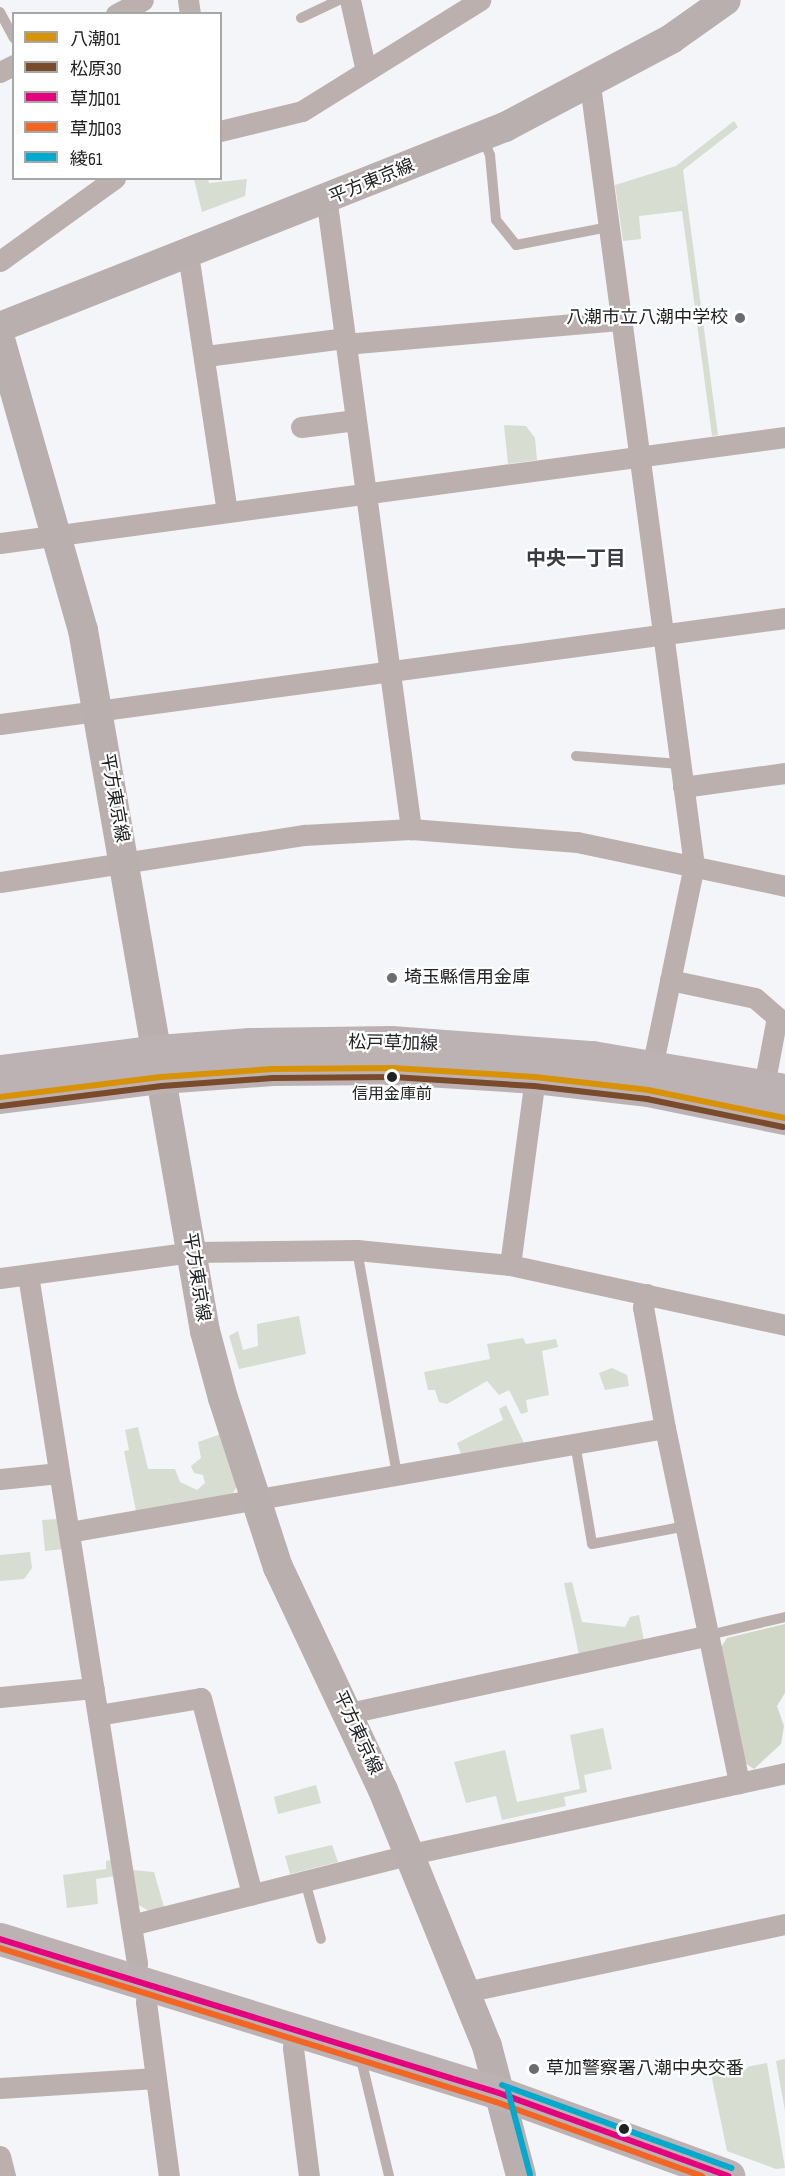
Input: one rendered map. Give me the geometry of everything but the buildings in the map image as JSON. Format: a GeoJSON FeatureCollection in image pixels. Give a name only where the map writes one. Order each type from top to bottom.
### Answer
{"type":"FeatureCollection","features":[{"type":"Feature","properties":{"kind":"main road","name":"平方東京線"},"geometry":{"type":"LineString","coordinates":[[0,327],[482,137],[590,85],[671,39],[726,0]]}},
{"type":"Feature","properties":{"kind":"main road","name":"平方東京線"},"geometry":{"type":"LineString","coordinates":[[0,339],[83,630],[126,862],[205,1331],[255,1499],[278,1567],[349,1713],[411,1854],[487,2046],[521,2176]]}},
{"type":"Feature","properties":{"kind":"main road","name":"松戸草加線"},"geometry":{"type":"LineString","coordinates":[[0,1097],[159,1064],[309,1042],[391,1042],[501,1047],[650,1078],[785,1118]]}},
{"type":"Feature","properties":{"kind":"main road","name":"松戸草加線"},"geometry":{"type":"LineString","coordinates":[[0,1071],[159,1064],[273,1069],[393,1068],[536,1077],[650,1078],[775,1088]]}},
{"type":"Feature","properties":{"kind":"main road"},"geometry":{"type":"LineString","coordinates":[[0,1939],[499,2093],[727,2176]]}},
{"type":"Feature","properties":{"kind":"street"},"geometry":{"type":"LineString","coordinates":[[120,12],[143,0]]}},
{"type":"Feature","properties":{"kind":"street"},"geometry":{"type":"LineString","coordinates":[[350,0],[366,71]]}},
{"type":"Feature","properties":{"kind":"street"},"geometry":{"type":"LineString","coordinates":[[222,131],[302,111],[470,3]]}},
{"type":"Feature","properties":{"kind":"street"},"geometry":{"type":"LineString","coordinates":[[590,85],[694,865],[650,1078]]}},
{"type":"Feature","properties":{"kind":"street"},"geometry":{"type":"LineString","coordinates":[[0,261],[112,180]]}},
{"type":"Feature","properties":{"kind":"street"},"geometry":{"type":"LineString","coordinates":[[323,201],[328,212],[411,829]]}},
{"type":"Feature","properties":{"kind":"street"},"geometry":{"type":"LineString","coordinates":[[188,254],[206,356],[227,512]]}},
{"type":"Feature","properties":{"kind":"street"},"geometry":{"type":"LineString","coordinates":[[206,356],[345,341],[622,320]]}},
{"type":"Feature","properties":{"kind":"street"},"geometry":{"type":"LineString","coordinates":[[302,427],[356,420]]}},
{"type":"Feature","properties":{"kind":"street"},"geometry":{"type":"LineString","coordinates":[[0,543],[785,437]]}},
{"type":"Feature","properties":{"kind":"street"},"geometry":{"type":"LineString","coordinates":[[0,724],[785,618]]}},
{"type":"Feature","properties":{"kind":"street"},"geometry":{"type":"LineString","coordinates":[[683,787],[785,773]]}},
{"type":"Feature","properties":{"kind":"street"},"geometry":{"type":"LineString","coordinates":[[0,882],[304,835],[411,829],[577,842],[785,886]]}},
{"type":"Feature","properties":{"kind":"street"},"geometry":{"type":"LineString","coordinates":[[670,980],[755,998],[777,1017],[775,1088]]}},
{"type":"Feature","properties":{"kind":"street"},"geometry":{"type":"LineString","coordinates":[[510,1265],[536,1077]]}},
{"type":"Feature","properties":{"kind":"street"},"geometry":{"type":"LineString","coordinates":[[0,1278],[193,1252],[357,1250],[510,1265],[785,1325]]}},
{"type":"Feature","properties":{"kind":"street"},"geometry":{"type":"LineString","coordinates":[[28,1275],[137,1963],[146,2002],[169,2176]]}},
{"type":"Feature","properties":{"kind":"street"},"geometry":{"type":"LineString","coordinates":[[647,1294],[643,1308],[665,1428],[710,1635],[739,1783]]}},
{"type":"Feature","properties":{"kind":"street"},"geometry":{"type":"LineString","coordinates":[[69,1532],[665,1428]]}},
{"type":"Feature","properties":{"kind":"street"},"geometry":{"type":"LineString","coordinates":[[0,1479],[59,1473]]}},
{"type":"Feature","properties":{"kind":"street"},"geometry":{"type":"LineString","coordinates":[[349,1713],[710,1635]]}},
{"type":"Feature","properties":{"kind":"street"},"geometry":{"type":"LineString","coordinates":[[0,1697],[93,1688]]}},
{"type":"Feature","properties":{"kind":"street"},"geometry":{"type":"LineString","coordinates":[[98,1715],[201,1698],[252,1894]]}},
{"type":"Feature","properties":{"kind":"street"},"geometry":{"type":"LineString","coordinates":[[131,1925],[411,1854],[785,1773]]}},
{"type":"Feature","properties":{"kind":"street"},"geometry":{"type":"LineString","coordinates":[[465,1992],[785,1923]]}},
{"type":"Feature","properties":{"kind":"street"},"geometry":{"type":"LineString","coordinates":[[297,2030],[293,2048],[309,2176]]}},
{"type":"Feature","properties":{"kind":"street"},"geometry":{"type":"LineString","coordinates":[[0,2088],[156,2078]]}},
{"type":"Feature","properties":{"kind":"street"},"geometry":{"type":"LineString","coordinates":[[0,2156],[5,2176]]}},
{"type":"Feature","properties":{"kind":"lane"},"geometry":{"type":"LineString","coordinates":[[302,18],[339,0]]}},
{"type":"Feature","properties":{"kind":"lane"},"geometry":{"type":"LineString","coordinates":[[0,12],[12,34]]}},
{"type":"Feature","properties":{"kind":"lane"},"geometry":{"type":"LineString","coordinates":[[482,137],[490,155],[496,220],[516,245],[609,227]]}},
{"type":"Feature","properties":{"kind":"lane"},"geometry":{"type":"LineString","coordinates":[[576,756],[680,764]]}},
{"type":"Feature","properties":{"kind":"lane"},"geometry":{"type":"LineString","coordinates":[[357,1250],[397,1474]]}},
{"type":"Feature","properties":{"kind":"lane"},"geometry":{"type":"LineString","coordinates":[[575,1443],[592,1544],[686,1526]]}},
{"type":"Feature","properties":{"kind":"lane"},"geometry":{"type":"LineString","coordinates":[[710,1635],[785,1617]]}},
{"type":"Feature","properties":{"kind":"lane"},"geometry":{"type":"LineString","coordinates":[[305,1881],[321,1939]]}},
{"type":"Feature","properties":{"kind":"lane"},"geometry":{"type":"LineString","coordinates":[[359,2049],[390,2176]]}},
{"type":"Feature","properties":{"kind":"shaded area"},"geometry":{"type":"Polygon","coordinates":[[[734,121],[738,127],[683,170],[718,435],[712,436],[682,211],[639,216],[641,239],[623,241],[615,185],[676,166],[734,121]]]}},
{"type":"Feature","properties":{"kind":"shaded area"},"geometry":{"type":"Polygon","coordinates":[[[247,179],[245,196],[202,212],[194,180],[208,180],[209,183],[247,179]]]}},
{"type":"Feature","properties":{"kind":"shaded area"},"geometry":{"type":"Polygon","coordinates":[[[504,425],[526,426],[535,438],[537,460],[508,464],[504,425]]]}},
{"type":"Feature","properties":{"kind":"shaded area"},"geometry":{"type":"Polygon","coordinates":[[[299,1316],[306,1354],[239,1369],[229,1336],[238,1331],[243,1350],[258,1346],[257,1324],[299,1316]]]}},
{"type":"Feature","properties":{"kind":"shaded area"},"geometry":{"type":"Polygon","coordinates":[[[523,1338],[526,1344],[556,1339],[558,1347],[542,1351],[549,1395],[526,1400],[528,1412],[521,1414],[509,1390],[499,1395],[487,1381],[447,1404],[439,1402],[435,1390],[428,1390],[424,1372],[490,1359],[487,1344],[523,1338]]]}},
{"type":"Feature","properties":{"kind":"shaded area"},"geometry":{"type":"Polygon","coordinates":[[[612,1368],[627,1375],[629,1386],[605,1390],[599,1373],[612,1368]]]}},
{"type":"Feature","properties":{"kind":"shaded area"},"geometry":{"type":"Polygon","coordinates":[[[506,1405],[524,1443],[461,1454],[457,1443],[503,1420],[499,1409],[506,1405]]]}},
{"type":"Feature","properties":{"kind":"shaded area"},"geometry":{"type":"Polygon","coordinates":[[[138,1427],[148,1469],[175,1469],[180,1482],[197,1490],[205,1483],[203,1475],[194,1473],[191,1466],[201,1458],[198,1442],[221,1434],[237,1486],[232,1495],[136,1511],[124,1451],[129,1450],[125,1430],[138,1427]]]}},
{"type":"Feature","properties":{"kind":"shaded area"},"geometry":{"type":"Polygon","coordinates":[[[58,1519],[63,1549],[45,1551],[42,1520],[58,1519]]]}},
{"type":"Feature","properties":{"kind":"shaded area"},"geometry":{"type":"Polygon","coordinates":[[[30,1552],[32,1568],[24,1579],[0,1581],[0,1555],[30,1552]]]}},
{"type":"Feature","properties":{"kind":"shaded area"},"geometry":{"type":"Polygon","coordinates":[[[572,1582],[582,1622],[625,1627],[630,1617],[639,1615],[644,1641],[579,1655],[564,1583],[572,1582]]]}},
{"type":"Feature","properties":{"kind":"shaded area"},"geometry":{"type":"Polygon","coordinates":[[[603,1728],[612,1769],[584,1775],[587,1792],[564,1797],[566,1806],[502,1820],[496,1796],[466,1803],[454,1762],[505,1750],[517,1802],[580,1789],[570,1735],[603,1728]]]}},
{"type":"Feature","properties":{"kind":"shaded area"},"geometry":{"type":"Polygon","coordinates":[[[316,1785],[321,1803],[278,1814],[274,1797],[316,1785]]]}},
{"type":"Feature","properties":{"kind":"shaded area"},"geometry":{"type":"Polygon","coordinates":[[[332,1845],[338,1862],[290,1874],[285,1856],[332,1845]]]}},
{"type":"Feature","properties":{"kind":"shaded area"},"geometry":{"type":"Polygon","coordinates":[[[112,1860],[115,1876],[96,1879],[98,1904],[67,1908],[63,1875],[106,1869],[106,1861],[112,1860]]]}},
{"type":"Feature","properties":{"kind":"shaded area"},"geometry":{"type":"Polygon","coordinates":[[[132,1870],[154,1872],[164,1907],[149,1911],[137,1904],[132,1870]]]}},
{"type":"Feature","properties":{"kind":"shaded area"},"geometry":{"type":"Polygon","coordinates":[[[785,2059],[785,2111],[776,2061],[785,2059]]]}},
{"type":"Feature","properties":{"kind":"shaded area"},"geometry":{"type":"Polygon","coordinates":[[[767,2063],[785,2168],[776,2169],[727,2151],[711,2074],[767,2063]]]}},
{"type":"Feature","properties":{"kind":"green space"},"geometry":{"type":"Polygon","coordinates":[[[785,1624],[785,1693],[777,1706],[784,1726],[781,1744],[754,1769],[745,1763],[721,1647],[727,1638],[785,1624]]]}},
{"type":"Feature","properties":{"kind":"transit line","name":"八潮01"},"geometry":{"type":"LineString","coordinates":[[0,1097],[161,1077],[273,1069],[393,1068],[535,1077],[648,1090],[785,1118]]}},
{"type":"Feature","properties":{"kind":"transit line","name":"松原30"},"geometry":{"type":"LineString","coordinates":[[1,1106],[162,1086],[273,1078],[393,1077],[534,1086],[647,1099],[783,1127]]}},
{"type":"Feature","properties":{"kind":"transit line","name":"草加01"},"geometry":{"type":"LineString","coordinates":[[0,1939],[499,2093],[728,2176]]}},
{"type":"Feature","properties":{"kind":"transit line","name":"草加03"},"geometry":{"type":"LineString","coordinates":[[0,1948],[496,2102],[702,2176]]}},
{"type":"Feature","properties":{"kind":"transit line","name":"綾61"},"geometry":{"type":"LineString","coordinates":[[502,2085],[731,2168]]}},
{"type":"Feature","properties":{"kind":"transit line","name":"綾61"},"geometry":{"type":"LineString","coordinates":[[508,2091],[530,2174]]}},
{"type":"Feature","properties":{"kind":"place","name":"八潮市立八潮中学校"},"geometry":{"type":"Point","coordinates":[740,318]}},
{"type":"Feature","properties":{"kind":"place","name":"埼玉縣信用金庫"},"geometry":{"type":"Point","coordinates":[392,978]}},
{"type":"Feature","properties":{"kind":"place","name":"信用金庫前"},"geometry":{"type":"Point","coordinates":[392,1077]}},
{"type":"Feature","properties":{"kind":"place","name":"草加警察署八潮中央交番"},"geometry":{"type":"Point","coordinates":[534,2069]}},
{"type":"Feature","properties":{"kind":"district","name":"中央一丁目"},"geometry":{"type":"Point","coordinates":[576,559]}}]}
